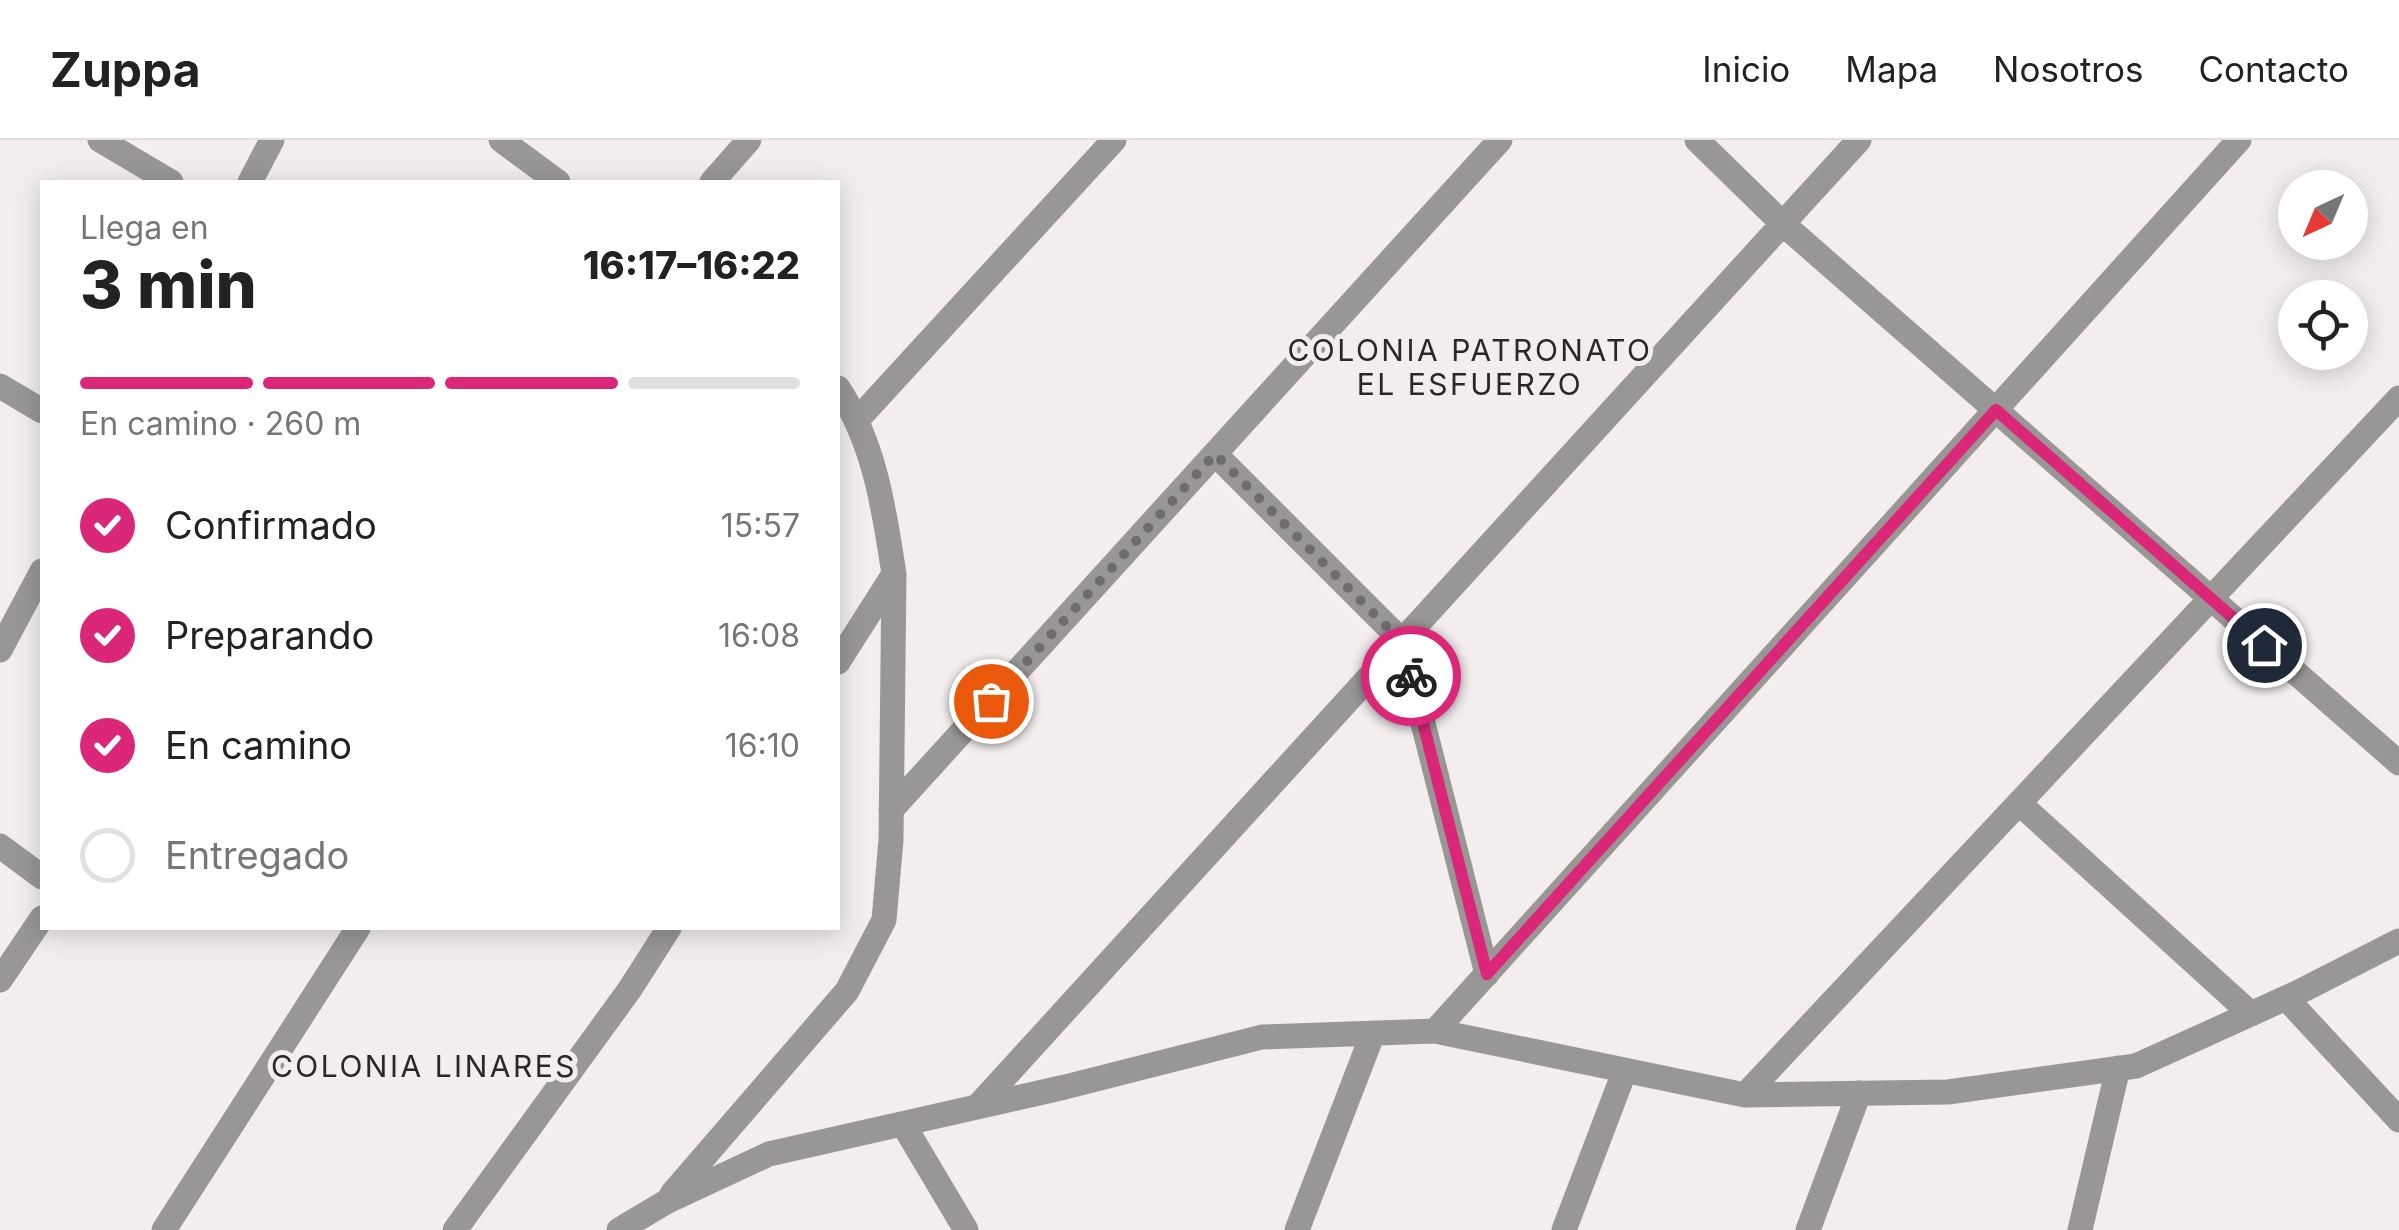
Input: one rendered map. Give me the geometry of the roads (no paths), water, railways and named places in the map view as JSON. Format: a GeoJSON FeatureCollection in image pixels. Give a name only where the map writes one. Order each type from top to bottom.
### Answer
{"type":"FeatureCollection","features":[{"type":"Feature","properties":{"kind":"street"},"geometry":{"type":"LineString","coordinates":[[100,140],[168,180]]}},
{"type":"Feature","properties":{"kind":"street"},"geometry":{"type":"LineString","coordinates":[[251,180],[272,140]]}},
{"type":"Feature","properties":{"kind":"street"},"geometry":{"type":"LineString","coordinates":[[501,140],[555,180]]}},
{"type":"Feature","properties":{"kind":"street"},"geometry":{"type":"LineString","coordinates":[[714,180],[750,140]]}},
{"type":"Feature","properties":{"kind":"street"},"geometry":{"type":"LineString","coordinates":[[858,419],[1114,140]]}},
{"type":"Feature","properties":{"kind":"street"},"geometry":{"type":"LineString","coordinates":[[891,810],[1500,140]]}},
{"type":"Feature","properties":{"kind":"street"},"geometry":{"type":"LineString","coordinates":[[1697,140],[1782,224],[2399,763]]}},
{"type":"Feature","properties":{"kind":"street"},"geometry":{"type":"LineString","coordinates":[[978,1106],[1859,140]]}},
{"type":"Feature","properties":{"kind":"street"},"geometry":{"type":"LineString","coordinates":[[1435,1031],[2239,140]]}},
{"type":"Feature","properties":{"kind":"street"},"geometry":{"type":"LineString","coordinates":[[0,386],[40,410]]}},
{"type":"Feature","properties":{"kind":"street"},"geometry":{"type":"LineString","coordinates":[[666,1202],[847,991],[884,920],[891,810],[894,574],[882,496],[858,419],[840,391]]}},
{"type":"Feature","properties":{"kind":"street"},"geometry":{"type":"LineString","coordinates":[[1745,1095],[2399,398]]}},
{"type":"Feature","properties":{"kind":"street"},"geometry":{"type":"LineString","coordinates":[[1215,454],[1402,642],[1487,974]]}},
{"type":"Feature","properties":{"kind":"street"},"geometry":{"type":"LineString","coordinates":[[840,659],[894,574]]}},
{"type":"Feature","properties":{"kind":"street"},"geometry":{"type":"LineString","coordinates":[[0,650],[40,575]]}},
{"type":"Feature","properties":{"kind":"street"},"geometry":{"type":"LineString","coordinates":[[2019,803],[2251,1014]]}},
{"type":"Feature","properties":{"kind":"street"},"geometry":{"type":"LineString","coordinates":[[0,846],[40,875]]}},
{"type":"Feature","properties":{"kind":"street"},"geometry":{"type":"LineString","coordinates":[[0,980],[40,921]]}},
{"type":"Feature","properties":{"kind":"street"},"geometry":{"type":"LineString","coordinates":[[164,1230],[357,930]]}},
{"type":"Feature","properties":{"kind":"street"},"geometry":{"type":"LineString","coordinates":[[454,1230],[630,989],[668,930]]}},
{"type":"Feature","properties":{"kind":"street"},"geometry":{"type":"LineString","coordinates":[[619,1230],[666,1202],[769,1154],[1262,1036],[1435,1031],[1745,1095],[1948,1092],[2136,1066],[2399,941]]}},
{"type":"Feature","properties":{"kind":"street"},"geometry":{"type":"LineString","coordinates":[[2286,998],[2399,1120]]}},
{"type":"Feature","properties":{"kind":"street"},"geometry":{"type":"LineString","coordinates":[[1298,1230],[1373,1033]]}},
{"type":"Feature","properties":{"kind":"street"},"geometry":{"type":"LineString","coordinates":[[2080,1230],[2118,1068]]}},
{"type":"Feature","properties":{"kind":"street"},"geometry":{"type":"LineString","coordinates":[[1564,1230],[1625,1070]]}},
{"type":"Feature","properties":{"kind":"street"},"geometry":{"type":"LineString","coordinates":[[1808,1230],[1859,1093]]}},
{"type":"Feature","properties":{"kind":"street"},"geometry":{"type":"LineString","coordinates":[[903,1124],[966,1230]]}},
{"type":"Feature","properties":{"kind":"district","name":"COLONIA PATRONATO EL ESFUERZO"},"geometry":{"type":"Point","coordinates":[1470,368]}},
{"type":"Feature","properties":{"kind":"district","name":"COLONIA LINARES"},"geometry":{"type":"Point","coordinates":[424,1067]}}]}
